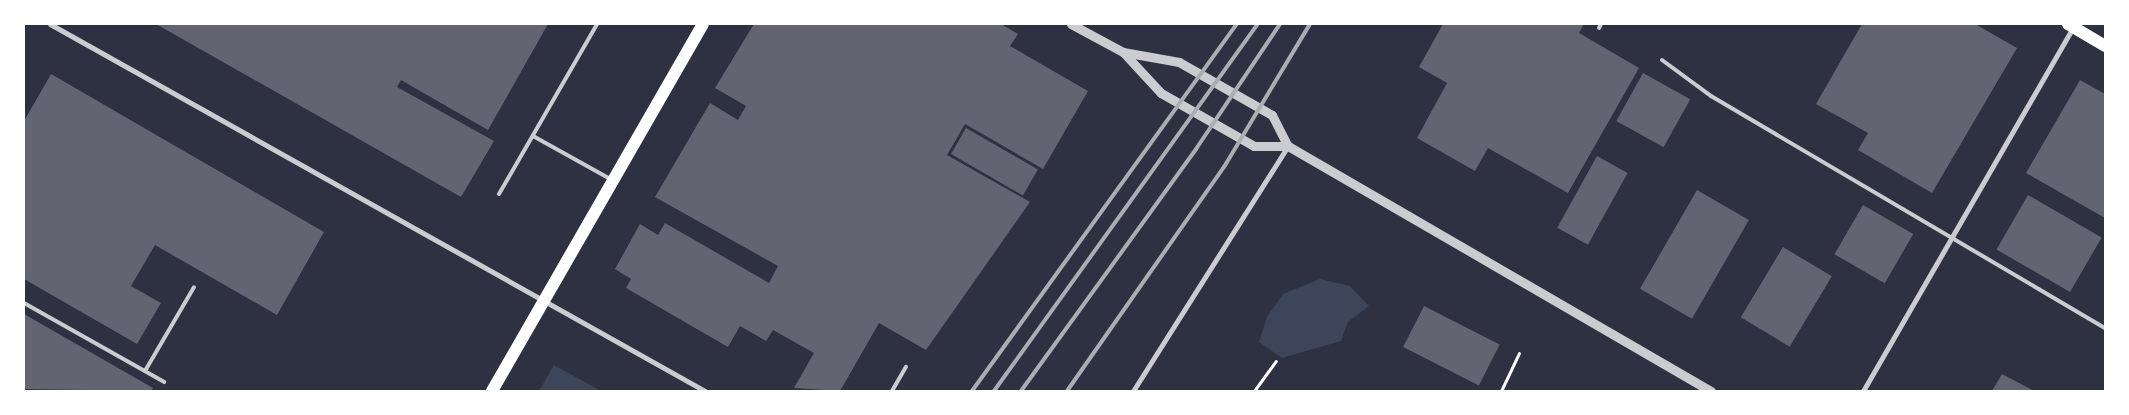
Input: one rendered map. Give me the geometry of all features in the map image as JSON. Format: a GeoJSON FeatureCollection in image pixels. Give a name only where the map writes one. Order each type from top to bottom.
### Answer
{"type":"FeatureCollection","features":[{"type":"Feature","properties":{"kind":"main road"},"geometry":{"type":"LineString","coordinates":[[492,391],[703,24]]}},
{"type":"Feature","properties":{"kind":"main road"},"geometry":{"type":"LineString","coordinates":[[2071,26],[2105,46]]}},
{"type":"Feature","properties":{"kind":"street"},"geometry":{"type":"LineString","coordinates":[[50,24],[705,391]]}},
{"type":"Feature","properties":{"kind":"street"},"geometry":{"type":"LineString","coordinates":[[1071,24],[1123,52],[1179,62],[1272,116],[1288,146]]}},
{"type":"Feature","properties":{"kind":"street"},"geometry":{"type":"LineString","coordinates":[[1863,391],[1952,239],[2071,26]]}},
{"type":"Feature","properties":{"kind":"street"},"geometry":{"type":"LineString","coordinates":[[1123,52],[1161,93],[1254,146],[1288,146],[1710,391]]}},
{"type":"Feature","properties":{"kind":"street"},"geometry":{"type":"LineString","coordinates":[[1133,391],[1288,146]]}},
{"type":"Feature","properties":{"kind":"lane"},"geometry":{"type":"LineString","coordinates":[[499,194],[597,24]]}},
{"type":"Feature","properties":{"kind":"lane"},"geometry":{"type":"LineString","coordinates":[[1662,60],[1711,96],[2105,328]]}},
{"type":"Feature","properties":{"kind":"lane"},"geometry":{"type":"LineString","coordinates":[[533,136],[613,180]]}},
{"type":"Feature","properties":{"kind":"lane"},"geometry":{"type":"LineString","coordinates":[[145,371],[194,286]]}},
{"type":"Feature","properties":{"kind":"lane"},"geometry":{"type":"LineString","coordinates":[[24,303],[164,382]]}},
{"type":"Feature","properties":{"kind":"lane"},"geometry":{"type":"LineString","coordinates":[[892,391],[906,367]]}},
{"type":"Feature","properties":{"kind":"path"},"geometry":{"type":"LineString","coordinates":[[1501,391],[1519,353]]}},
{"type":"Feature","properties":{"kind":"path"},"geometry":{"type":"LineString","coordinates":[[1254,391],[1276,361]]}},
{"type":"Feature","properties":{"kind":"shaded area"},"geometry":{"type":"Polygon","coordinates":[[[1320,279],[1350,286],[1369,306],[1348,322],[1341,341],[1282,358],[1259,342],[1267,317],[1283,294],[1320,279]]]}},
{"type":"Feature","properties":{"kind":"shaded area"},"geometry":{"type":"Polygon","coordinates":[[[554,365],[601,391],[539,391],[554,365]]]}},
{"type":"Feature","properties":{"kind":"building"},"geometry":{"type":"Polygon","coordinates":[[[156,24],[548,24],[488,130],[401,80],[397,87],[494,141],[461,197],[156,24]]]}},
{"type":"Feature","properties":{"kind":"building"},"geometry":{"type":"Polygon","coordinates":[[[754,24],[1001,24],[1018,34],[1010,46],[1088,91],[1043,169],[965,124],[947,155],[1030,202],[926,350],[879,323],[840,391],[794,388],[814,353],[773,330],[766,341],[740,326],[728,347],[626,288],[631,279],[615,269],[640,224],[658,235],[665,223],[769,283],[778,266],[655,197],[710,103],[738,120],[746,106],[715,88],[754,24]]]}},
{"type":"Feature","properties":{"kind":"building"},"geometry":{"type":"Polygon","coordinates":[[[1443,24],[1584,24],[1579,33],[1639,68],[1568,193],[1488,148],[1475,171],[1417,138],[1447,83],[1419,67],[1443,24]]]}},
{"type":"Feature","properties":{"kind":"building"},"geometry":{"type":"Polygon","coordinates":[[[1862,24],[1975,24],[2017,48],[1932,193],[1858,150],[1868,133],[1816,104],[1862,24]]]}},
{"type":"Feature","properties":{"kind":"building"},"geometry":{"type":"Polygon","coordinates":[[[1643,73],[1690,99],[1664,147],[1616,121],[1643,73]]]}},
{"type":"Feature","properties":{"kind":"building"},"geometry":{"type":"Polygon","coordinates":[[[51,74],[324,232],[277,315],[155,245],[131,286],[161,303],[137,344],[24,279],[24,121],[51,74]]]}},
{"type":"Feature","properties":{"kind":"building"},"geometry":{"type":"Polygon","coordinates":[[[2080,80],[2105,94],[2105,218],[2026,173],[2080,80]]]}},
{"type":"Feature","properties":{"kind":"building"},"geometry":{"type":"Polygon","coordinates":[[[966,128],[1038,169],[1023,195],[951,154],[966,128]]]}},
{"type":"Feature","properties":{"kind":"building"},"geometry":{"type":"Polygon","coordinates":[[[1597,156],[1628,173],[1588,245],[1557,228],[1597,156]]]}},
{"type":"Feature","properties":{"kind":"building"},"geometry":{"type":"Polygon","coordinates":[[[1697,190],[1749,220],[1692,319],[1640,289],[1697,190]]]}},
{"type":"Feature","properties":{"kind":"building"},"geometry":{"type":"Polygon","coordinates":[[[2028,195],[2102,238],[2070,292],[1996,250],[2028,195]]]}},
{"type":"Feature","properties":{"kind":"building"},"geometry":{"type":"Polygon","coordinates":[[[1863,205],[1913,234],[1885,283],[1834,254],[1863,205]]]}},
{"type":"Feature","properties":{"kind":"building"},"geometry":{"type":"Polygon","coordinates":[[[1783,247],[1832,276],[1790,347],[1741,317],[1783,247]]]}},
{"type":"Feature","properties":{"kind":"building"},"geometry":{"type":"Polygon","coordinates":[[[1424,306],[1500,345],[1479,386],[1403,347],[1424,306]]]}},
{"type":"Feature","properties":{"kind":"building"},"geometry":{"type":"Polygon","coordinates":[[[24,314],[153,388],[151,391],[24,389],[24,314]]]}},
{"type":"Feature","properties":{"kind":"building"},"geometry":{"type":"Polygon","coordinates":[[[2002,374],[2034,391],[1992,391],[2002,374]]]}},
{"type":"Feature","properties":{"kind":"railway"},"geometry":{"type":"LineString","coordinates":[[972,391],[1237,24]]}},
{"type":"Feature","properties":{"kind":"railway"},"geometry":{"type":"LineString","coordinates":[[994,391],[1258,24]]}},
{"type":"Feature","properties":{"kind":"railway"},"geometry":{"type":"LineString","coordinates":[[1021,391],[1196,149],[1280,24]]}},
{"type":"Feature","properties":{"kind":"railway"},"geometry":{"type":"LineString","coordinates":[[1067,391],[1224,167],[1310,24]]}}]}
